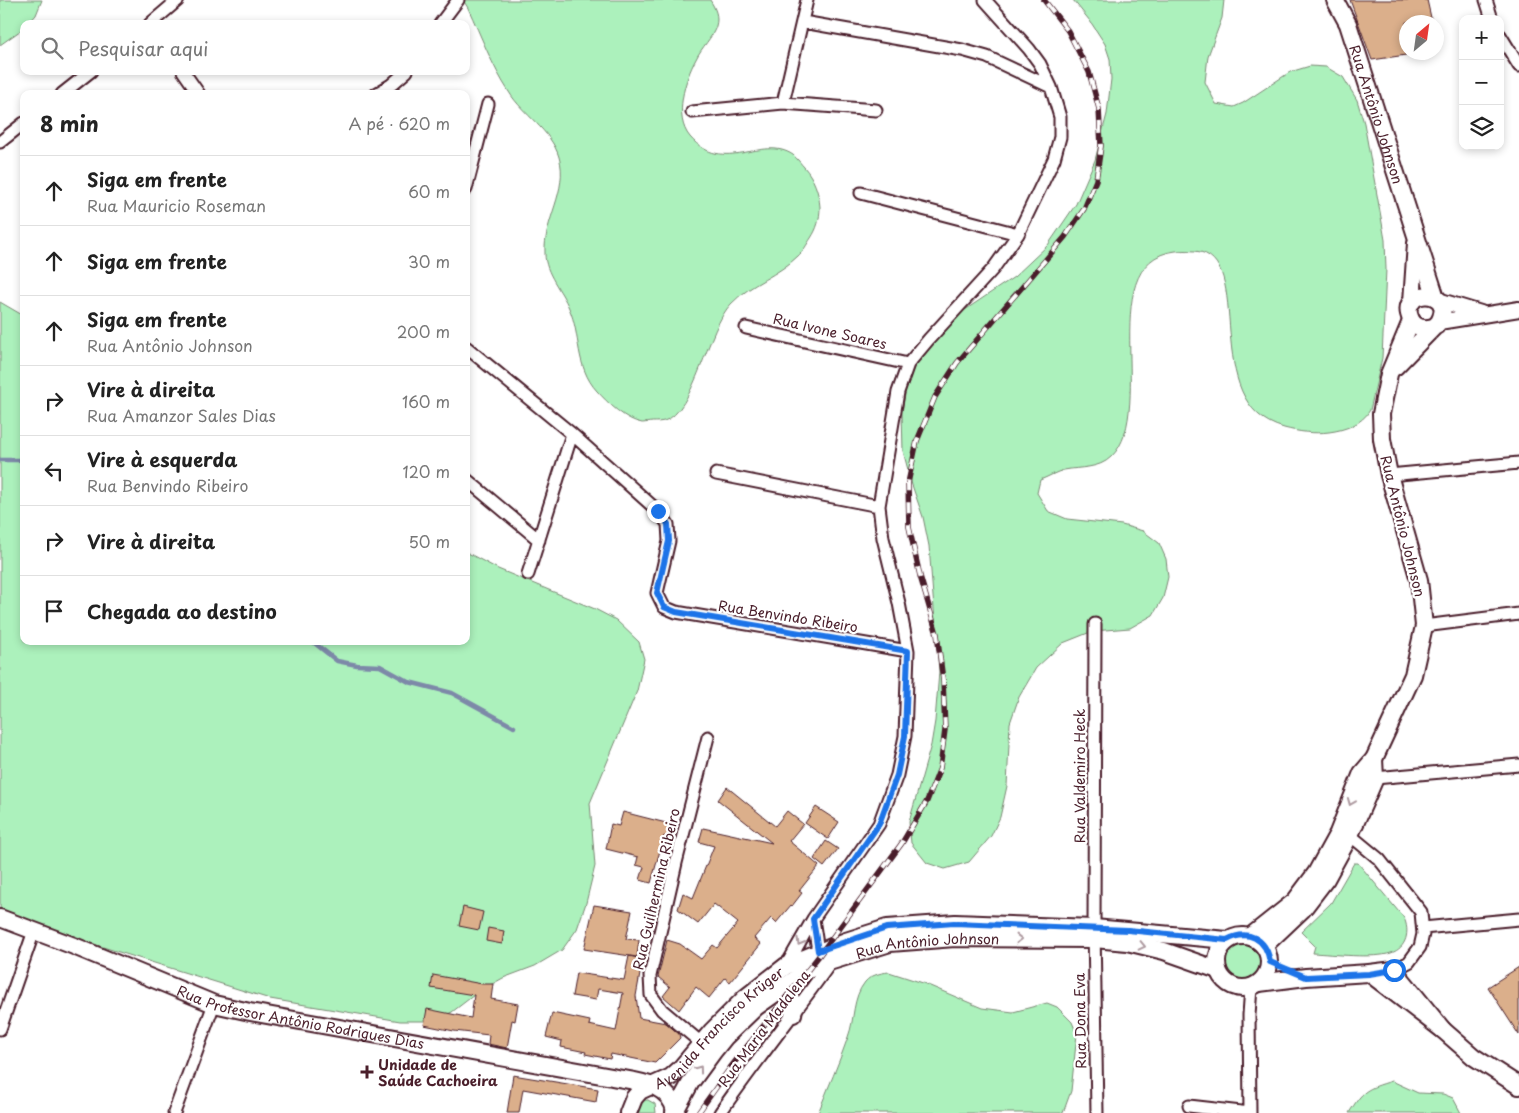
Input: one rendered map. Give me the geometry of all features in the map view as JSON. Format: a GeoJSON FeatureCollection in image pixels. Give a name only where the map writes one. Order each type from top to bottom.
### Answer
{"type":"FeatureCollection","features":[{"type":"Feature","properties":{"kind":"main road","name":"Rua Antônio Johnson"},"geometry":{"type":"LineString","coordinates":[[1335,0],[1348,24],[1437,299]]}},
{"type":"Feature","properties":{"kind":"main road","name":"Rua Antônio Johnson"},"geometry":{"type":"LineString","coordinates":[[1346,0],[1348,24]]}},
{"type":"Feature","properties":{"kind":"main road","name":"Rua Antônio Johnson"},"geometry":{"type":"LineString","coordinates":[[1412,302],[1416,233]]}},
{"type":"Feature","properties":{"kind":"main road"},"geometry":{"type":"LineString","coordinates":[[1389,374],[1437,324],[1443,311],[1437,299],[1430,295],[1423,294],[1417,297],[1409,308],[1411,321],[1422,328],[1429,328],[1437,324]]}},
{"type":"Feature","properties":{"kind":"main road","name":"Rua Antônio Johnson"},"geometry":{"type":"LineString","coordinates":[[1267,954],[1326,879],[1350,835],[1374,759],[1413,675],[1424,626],[1419,580],[1389,475],[1382,439],[1381,414],[1389,374],[1411,321]]}},
{"type":"Feature","properties":{"kind":"main road","name":"Rua Antônio Johnson"},"geometry":{"type":"LineString","coordinates":[[1251,936],[1295,901],[1316,873],[1368,776]]}},
{"type":"Feature","properties":{"kind":"main road","name":"Rua Professor Antônio Rodrigues Dias"},"geometry":{"type":"LineString","coordinates":[[0,918],[214,1004],[653,1086]]}},
{"type":"Feature","properties":{"kind":"main road","name":"Rua Antônio Johnson"},"geometry":{"type":"LineString","coordinates":[[822,959],[887,928],[954,923],[1227,940]]}},
{"type":"Feature","properties":{"kind":"main road","name":"Rua Antônio Johnson"},"geometry":{"type":"LineString","coordinates":[[1094,933],[1164,950],[1218,970]]}},
{"type":"Feature","properties":{"kind":"main road"},"geometry":{"type":"LineString","coordinates":[[1255,985],[1265,977],[1268,970],[1267,954],[1259,940],[1251,936],[1235,936],[1227,940],[1221,946],[1216,962],[1218,970],[1228,983],[1243,988],[1306,977],[1369,974],[1394,970],[1443,1030]]}},
{"type":"Feature","properties":{"kind":"main road"},"geometry":{"type":"LineString","coordinates":[[1267,954],[1306,977]]}},
{"type":"Feature","properties":{"kind":"main road","name":"Avenida Francisco Krüger"},"geometry":{"type":"LineString","coordinates":[[674,1112],[691,1082],[707,1047],[725,1038],[756,1008],[822,959]]}},
{"type":"Feature","properties":{"kind":"main road","name":"Avenida Francisco Krüger"},"geometry":{"type":"LineString","coordinates":[[634,1098],[642,1090],[671,1077],[707,1047],[745,998],[786,966],[822,959]]}},
{"type":"Feature","properties":{"kind":"main road"},"geometry":{"type":"LineString","coordinates":[[1369,974],[1443,1030],[1474,1057],[1519,1086]]}},
{"type":"Feature","properties":{"kind":"main road"},"geometry":{"type":"LineString","coordinates":[[779,991],[792,999],[793,1014]]}},
{"type":"Feature","properties":{"kind":"main road"},"geometry":{"type":"LineString","coordinates":[[612,1077],[634,1098],[628,1113]]}},
{"type":"Feature","properties":{"kind":"main road"},"geometry":{"type":"LineString","coordinates":[[653,1086],[666,1093],[672,1102],[674,1112]]}},
{"type":"Feature","properties":{"kind":"street"},"geometry":{"type":"LineString","coordinates":[[155,20],[178,0]]}},
{"type":"Feature","properties":{"kind":"street"},"geometry":{"type":"LineString","coordinates":[[443,20],[458,0]]}},
{"type":"Feature","properties":{"kind":"street"},"geometry":{"type":"LineString","coordinates":[[783,103],[807,0]]}},
{"type":"Feature","properties":{"kind":"street"},"geometry":{"type":"LineString","coordinates":[[786,966],[813,919],[879,824],[897,775],[905,736],[908,651],[899,603],[883,538],[879,506],[898,392],[908,364],[993,269],[1018,234],[1054,159],[1060,137],[1060,118],[1051,87],[1040,64],[1030,49],[985,0]]}},
{"type":"Feature","properties":{"kind":"street"},"geometry":{"type":"LineString","coordinates":[[1486,0],[1491,15]]}},
{"type":"Feature","properties":{"kind":"street"},"geometry":{"type":"LineString","coordinates":[[803,22],[962,50],[987,57],[1051,87]]}},
{"type":"Feature","properties":{"kind":"street"},"geometry":{"type":"LineString","coordinates":[[1504,42],[1519,66]]}},
{"type":"Feature","properties":{"kind":"street"},"geometry":{"type":"LineString","coordinates":[[67,90],[86,75]]}},
{"type":"Feature","properties":{"kind":"street"},"geometry":{"type":"LineString","coordinates":[[186,75],[196,90]]}},
{"type":"Feature","properties":{"kind":"street"},"geometry":{"type":"LineString","coordinates":[[383,90],[402,75]]}},
{"type":"Feature","properties":{"kind":"street"},"geometry":{"type":"LineString","coordinates":[[692,112],[783,103],[876,110]]}},
{"type":"Feature","properties":{"kind":"street"},"geometry":{"type":"LineString","coordinates":[[470,174],[488,104]]}},
{"type":"Feature","properties":{"kind":"street"},"geometry":{"type":"LineString","coordinates":[[0,142],[20,126]]}},
{"type":"Feature","properties":{"kind":"street"},"geometry":{"type":"LineString","coordinates":[[861,193],[1018,234]]}},
{"type":"Feature","properties":{"kind":"street"},"geometry":{"type":"LineString","coordinates":[[1437,299],[1484,314]]}},
{"type":"Feature","properties":{"kind":"street"},"geometry":{"type":"LineString","coordinates":[[1437,324],[1519,309]]}},
{"type":"Feature","properties":{"kind":"street","name":"Rua Ivone Soares"},"geometry":{"type":"LineString","coordinates":[[746,328],[908,364]]}},
{"type":"Feature","properties":{"kind":"street"},"geometry":{"type":"LineString","coordinates":[[470,350],[572,434],[528,574]]}},
{"type":"Feature","properties":{"kind":"street","name":"Rua Benvindo Ribeiro"},"geometry":{"type":"LineString","coordinates":[[572,434],[658,511],[668,524],[669,541],[657,593],[664,607],[676,612],[908,651]]}},
{"type":"Feature","properties":{"kind":"street"},"geometry":{"type":"LineString","coordinates":[[1389,475],[1519,463]]}},
{"type":"Feature","properties":{"kind":"street"},"geometry":{"type":"LineString","coordinates":[[716,474],[879,506]]}},
{"type":"Feature","properties":{"kind":"street"},"geometry":{"type":"LineString","coordinates":[[470,482],[540,540]]}},
{"type":"Feature","properties":{"kind":"street"},"geometry":{"type":"LineString","coordinates":[[1424,626],[1519,614]]}},
{"type":"Feature","properties":{"kind":"street","name":"Rua Valdemiro Heck"},"geometry":{"type":"LineString","coordinates":[[1094,933],[1095,624]]}},
{"type":"Feature","properties":{"kind":"street","name":"Rua Guilhermina Ribeiro"},"geometry":{"type":"LineString","coordinates":[[707,1047],[662,1010],[651,995],[650,976],[708,737]]}},
{"type":"Feature","properties":{"kind":"street"},"geometry":{"type":"LineString","coordinates":[[1368,776],[1519,765]]}},
{"type":"Feature","properties":{"kind":"street"},"geometry":{"type":"LineString","coordinates":[[1350,835],[1379,859],[1420,912],[1423,928],[1418,952],[1409,962],[1394,970]]}},
{"type":"Feature","properties":{"kind":"street"},"geometry":{"type":"LineString","coordinates":[[813,919],[822,959]]}},
{"type":"Feature","properties":{"kind":"street"},"geometry":{"type":"LineString","coordinates":[[1423,928],[1519,919]]}},
{"type":"Feature","properties":{"kind":"street"},"geometry":{"type":"LineString","coordinates":[[0,1030],[34,931]]}},
{"type":"Feature","properties":{"kind":"street","name":"Rua Dona Eva"},"geometry":{"type":"LineString","coordinates":[[1094,933],[1097,1113]]}},
{"type":"Feature","properties":{"kind":"street","name":"Rua Maria Madalena"},"geometry":{"type":"LineString","coordinates":[[720,1113],[749,1070],[805,998],[822,959]]}},
{"type":"Feature","properties":{"kind":"street"},"geometry":{"type":"LineString","coordinates":[[1189,1106],[1250,1113],[1249,1015],[1255,985]]}},
{"type":"Feature","properties":{"kind":"street"},"geometry":{"type":"LineString","coordinates":[[174,1113],[214,1004]]}},
{"type":"Feature","properties":{"kind":"green space"},"geometry":{"type":"Polygon","coordinates":[[[0,0],[42,0],[36,15],[32,20],[20,20],[20,31],[0,45],[0,0]]]}},
{"type":"Feature","properties":{"kind":"green space"},"geometry":{"type":"Polygon","coordinates":[[[463,0],[710,0],[716,12],[717,22],[692,67],[685,87],[682,98],[682,119],[685,129],[690,137],[703,148],[716,153],[729,154],[769,149],[781,150],[793,155],[808,171],[813,181],[820,211],[818,224],[811,238],[802,252],[790,263],[747,290],[731,304],[715,331],[684,403],[675,415],[664,421],[642,423],[623,415],[597,391],[585,372],[573,318],[551,275],[545,254],[545,241],[561,181],[559,157],[550,139],[515,100],[503,82],[463,0]]]}},
{"type":"Feature","properties":{"kind":"green space"},"geometry":{"type":"Polygon","coordinates":[[[1073,0],[1224,0],[1222,18],[1208,56],[1205,82],[1216,104],[1234,107],[1290,72],[1310,66],[1326,67],[1343,77],[1357,100],[1364,123],[1385,240],[1386,269],[1382,358],[1370,410],[1358,423],[1341,430],[1323,433],[1295,431],[1284,428],[1257,414],[1242,391],[1234,363],[1228,303],[1223,278],[1213,259],[1195,251],[1161,255],[1141,272],[1132,299],[1130,403],[1125,434],[1111,457],[1106,461],[1095,466],[1064,470],[1040,480],[1037,493],[1048,511],[1067,519],[1122,525],[1143,531],[1159,543],[1166,559],[1168,577],[1163,598],[1153,615],[1130,628],[1093,631],[1063,643],[1036,668],[1019,697],[1010,723],[1007,786],[1000,817],[991,836],[969,862],[945,869],[927,863],[911,843],[909,822],[931,745],[939,672],[929,546],[923,517],[903,451],[902,412],[906,389],[915,364],[937,332],[965,310],[1014,277],[1048,245],[1076,204],[1095,160],[1107,114],[1111,79],[1110,59],[1105,44],[1073,0]]]}},
{"type":"Feature","properties":{"kind":"green space"},"geometry":{"type":"Polygon","coordinates":[[[0,302],[20,314],[20,645],[470,645],[470,554],[498,569],[595,609],[616,620],[639,642],[644,659],[637,691],[590,803],[595,866],[586,903],[577,929],[562,950],[535,966],[503,978],[478,992],[452,1012],[433,1021],[400,1021],[270,999],[0,915],[0,302]]]}},
{"type":"Feature","properties":{"kind":"green space"},"geometry":{"type":"Polygon","coordinates":[[[1354,863],[1358,863],[1404,918],[1407,933],[1404,943],[1396,951],[1384,955],[1353,956],[1313,953],[1315,946],[1301,932],[1331,903],[1354,863]]]}},
{"type":"Feature","properties":{"kind":"green space"},"geometry":{"type":"Polygon","coordinates":[[[1243,943],[1256,949],[1262,962],[1256,975],[1243,981],[1230,975],[1224,962],[1230,949],[1243,943]]]}},
{"type":"Feature","properties":{"kind":"green space"},"geometry":{"type":"Polygon","coordinates":[[[889,972],[923,983],[982,1008],[1013,1012],[1047,1003],[1057,1007],[1072,1022],[1077,1034],[1071,1091],[1063,1113],[818,1113],[848,1037],[861,988],[870,978],[889,972]]]}},
{"type":"Feature","properties":{"kind":"green space"},"geometry":{"type":"Polygon","coordinates":[[[1392,1081],[1418,1093],[1443,1094],[1453,1098],[1461,1113],[1349,1113],[1366,1091],[1392,1081]]]}},
{"type":"Feature","properties":{"kind":"green space"},"geometry":{"type":"Polygon","coordinates":[[[644,1100],[655,1104],[656,1113],[636,1113],[640,1102],[644,1100]]]}},
{"type":"Feature","properties":{"kind":"building"},"geometry":{"type":"Polygon","coordinates":[[[1350,0],[1427,0],[1430,15],[1399,15],[1399,56],[1372,60],[1350,0]]]}},
{"type":"Feature","properties":{"kind":"building"},"geometry":{"type":"Polygon","coordinates":[[[727,787],[775,826],[787,811],[803,824],[789,841],[819,866],[799,891],[802,893],[792,906],[776,923],[771,918],[754,938],[761,944],[730,982],[725,978],[709,998],[696,987],[679,1010],[663,996],[670,987],[658,977],[667,940],[680,944],[701,959],[713,945],[717,948],[738,923],[714,904],[698,924],[678,909],[683,893],[693,898],[714,846],[699,842],[703,828],[772,843],[718,800],[727,787]]]}},
{"type":"Feature","properties":{"kind":"building"},"geometry":{"type":"Polygon","coordinates":[[[816,807],[839,822],[828,839],[805,823],[816,807]]]}},
{"type":"Feature","properties":{"kind":"building"},"geometry":{"type":"Polygon","coordinates":[[[623,812],[674,825],[671,838],[664,836],[651,883],[640,880],[644,867],[636,865],[638,857],[606,849],[611,824],[619,826],[623,812]]]}},
{"type":"Feature","properties":{"kind":"building"},"geometry":{"type":"Polygon","coordinates":[[[826,841],[838,849],[824,867],[814,859],[826,841]]]}},
{"type":"Feature","properties":{"kind":"building"},"geometry":{"type":"Polygon","coordinates":[[[594,905],[632,911],[626,939],[639,940],[637,957],[584,949],[594,905]]]}},
{"type":"Feature","properties":{"kind":"building"},"geometry":{"type":"Polygon","coordinates":[[[463,907],[483,912],[479,930],[459,926],[463,907]]]}},
{"type":"Feature","properties":{"kind":"building"},"geometry":{"type":"Polygon","coordinates":[[[488,928],[504,931],[502,944],[486,941],[488,928]]]}},
{"type":"Feature","properties":{"kind":"building"},"geometry":{"type":"Polygon","coordinates":[[[629,956],[646,960],[645,966],[642,964],[636,996],[639,1018],[666,1023],[679,1034],[680,1038],[655,1063],[611,1054],[610,1059],[585,1054],[586,1052],[561,1047],[562,1041],[546,1037],[552,1013],[590,1021],[589,1025],[616,1031],[623,993],[598,989],[596,1000],[572,996],[576,973],[624,980],[629,956]]]}},
{"type":"Feature","properties":{"kind":"building"},"geometry":{"type":"Polygon","coordinates":[[[1519,967],[1519,1035],[1488,987],[1519,967]]]}},
{"type":"Feature","properties":{"kind":"building"},"geometry":{"type":"Polygon","coordinates":[[[433,975],[482,984],[493,984],[491,999],[518,1004],[515,1021],[512,1020],[507,1048],[488,1044],[489,1035],[424,1025],[427,1009],[471,1018],[474,995],[431,988],[433,975]]]}},
{"type":"Feature","properties":{"kind":"building"},"geometry":{"type":"Polygon","coordinates":[[[513,1075],[598,1089],[596,1102],[523,1089],[519,1113],[507,1113],[513,1075]]]}},
{"type":"Feature","properties":{"kind":"waterway"},"geometry":{"type":"LineString","coordinates":[[0,460],[20,460]]}},
{"type":"Feature","properties":{"kind":"waterway"},"geometry":{"type":"LineString","coordinates":[[317,645],[337,661],[357,665],[380,666],[409,682],[452,693],[514,727]]}},
{"type":"Feature","properties":{"kind":"railway"},"geometry":{"type":"LineString","coordinates":[[698,1113],[730,1068],[818,957],[902,843],[927,801],[940,768],[945,730],[943,680],[937,634],[920,576],[909,527],[908,483],[917,441],[935,397],[957,363],[1065,237],[1084,209],[1096,180],[1101,146],[1099,109],[1089,72],[1068,31],[1044,0]]}},
{"type":"Feature","properties":{"kind":"place","name":"Unidade de Saúde Cachoeira"},"geometry":{"type":"Point","coordinates":[367,1072]}},
{"type":"Feature","properties":{"kind":"route"},"geometry":{"type":"LineString","coordinates":[[658,511],[668,524],[669,541],[657,593],[664,607],[676,612],[908,651],[905,736],[897,775],[879,824],[813,919],[818,951],[887,928],[954,923],[1128,930],[1227,940],[1243,935],[1259,940],[1268,954],[1270,962],[1306,977],[1369,974],[1394,970]]}}]}
